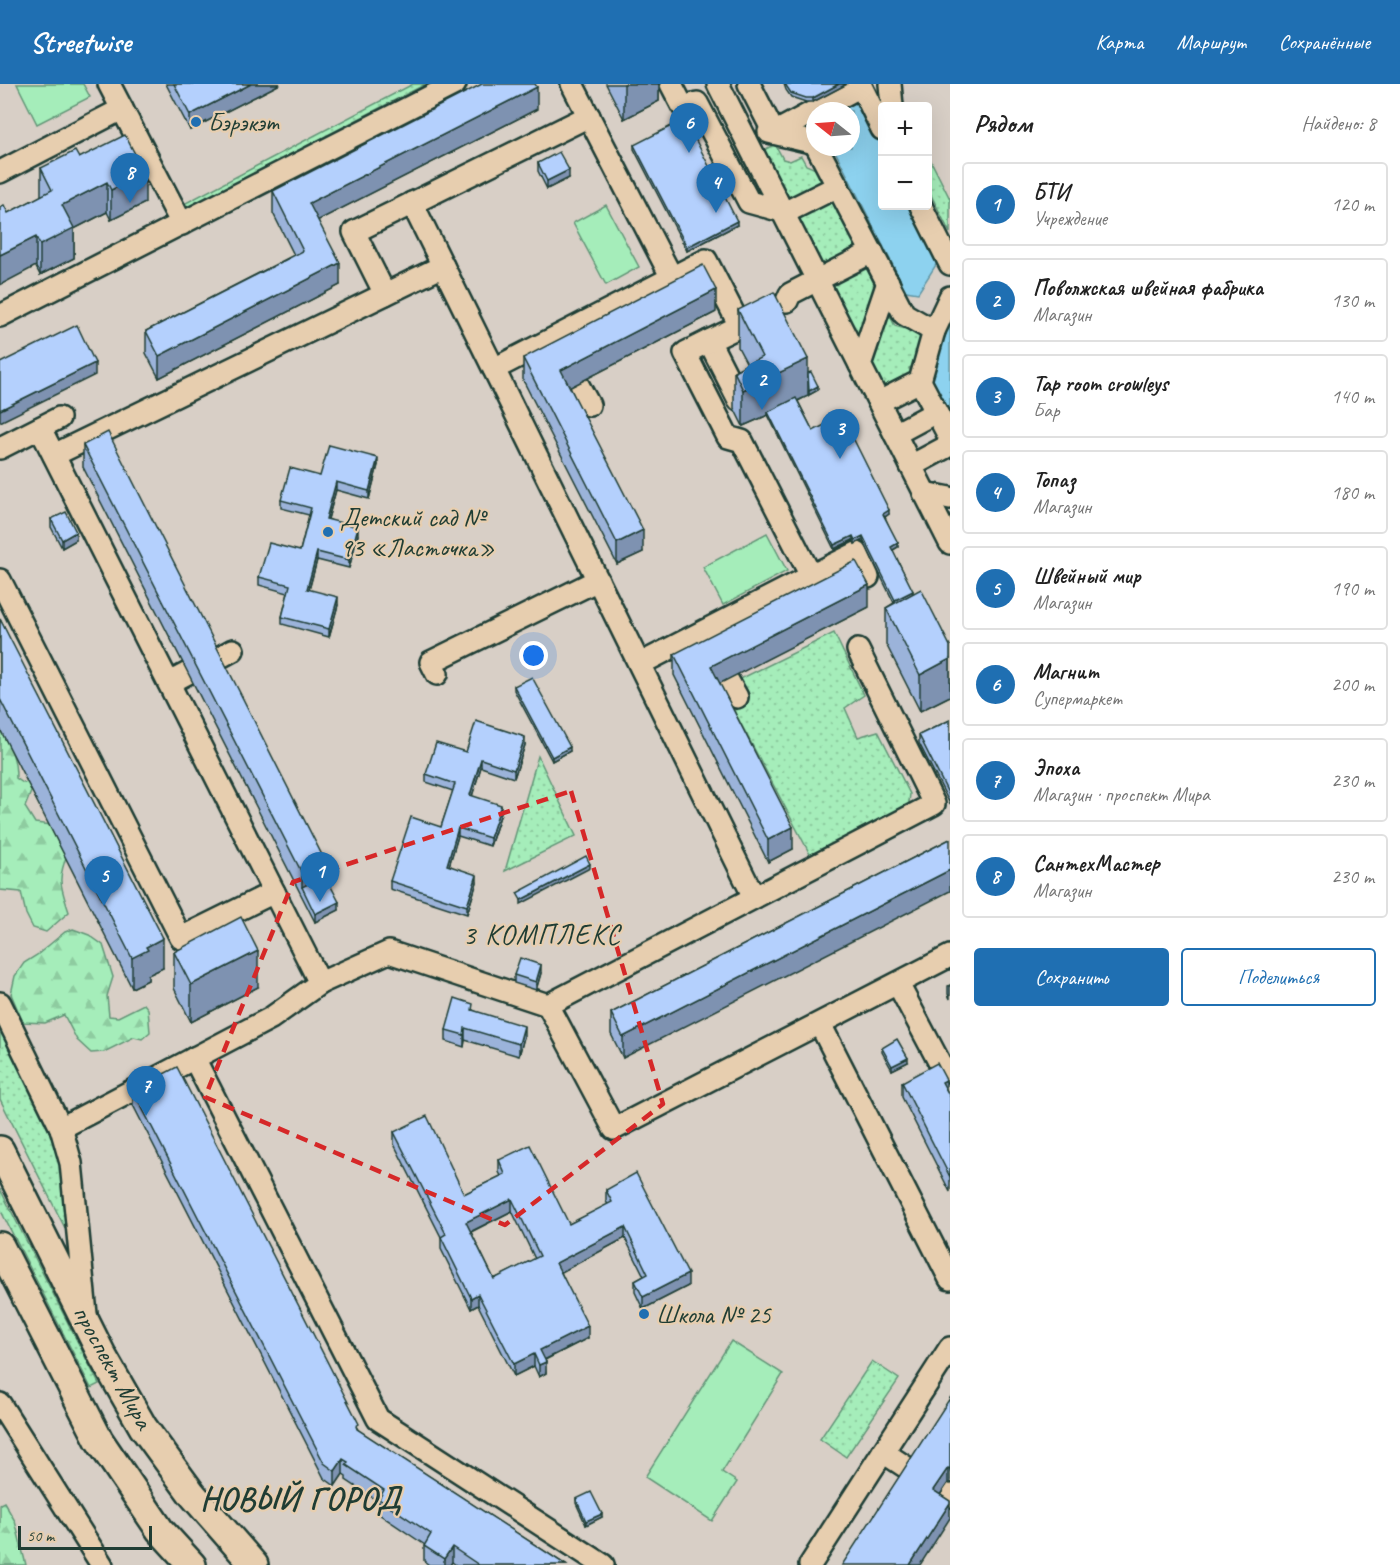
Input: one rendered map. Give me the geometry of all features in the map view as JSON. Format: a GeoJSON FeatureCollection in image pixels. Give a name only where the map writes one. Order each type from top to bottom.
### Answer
{"type":"FeatureCollection","features":[{"type":"Feature","properties":{"kind":"main road","name":"проспект Мира"},"geometry":{"type":"LineString","coordinates":[[0,1150],[103,1357],[143,1426],[192,1494],[254,1565]]}},
{"type":"Feature","properties":{"kind":"main road","name":"проспект Мира"},"geometry":{"type":"LineString","coordinates":[[0,1246],[99,1440],[160,1530],[192,1565]]}},
{"type":"Feature","properties":{"kind":"street"},"geometry":{"type":"LineString","coordinates":[[109,84],[182,224]]}},
{"type":"Feature","properties":{"kind":"street"},"geometry":{"type":"LineString","coordinates":[[0,316],[72,286],[182,224],[455,84]]}},
{"type":"Feature","properties":{"kind":"street"},"geometry":{"type":"LineString","coordinates":[[573,84],[672,278]]}},
{"type":"Feature","properties":{"kind":"street"},"geometry":{"type":"LineString","coordinates":[[671,84],[683,107],[697,103],[724,86],[739,125],[950,543]]}},
{"type":"Feature","properties":{"kind":"street"},"geometry":{"type":"LineString","coordinates":[[749,84],[774,133]]}},
{"type":"Feature","properties":{"kind":"street"},"geometry":{"type":"LineString","coordinates":[[890,84],[892,102]]}},
{"type":"Feature","properties":{"kind":"street"},"geometry":{"type":"LineString","coordinates":[[774,133],[862,85],[878,120]]}},
{"type":"Feature","properties":{"kind":"street"},"geometry":{"type":"LineString","coordinates":[[697,103],[749,202],[783,212],[838,186]]}},
{"type":"Feature","properties":{"kind":"street"},"geometry":{"type":"LineString","coordinates":[[0,172],[122,109]]}},
{"type":"Feature","properties":{"kind":"street"},"geometry":{"type":"LineString","coordinates":[[385,294],[354,232],[589,116]]}},
{"type":"Feature","properties":{"kind":"street"},"geometry":{"type":"LineString","coordinates":[[739,125],[806,141]]}},
{"type":"Feature","properties":{"kind":"street"},"geometry":{"type":"LineString","coordinates":[[823,156],[904,314],[934,330]]}},
{"type":"Feature","properties":{"kind":"street"},"geometry":{"type":"LineString","coordinates":[[412,203],[754,897]]}},
{"type":"Feature","properties":{"kind":"street"},"geometry":{"type":"LineString","coordinates":[[925,210],[937,223],[950,264]]}},
{"type":"Feature","properties":{"kind":"street"},"geometry":{"type":"LineString","coordinates":[[788,302],[790,294],[872,252]]}},
{"type":"Feature","properties":{"kind":"street"},"geometry":{"type":"LineString","coordinates":[[494,369],[706,260],[740,326],[685,353],[728,438],[742,441],[811,576]]}},
{"type":"Feature","properties":{"kind":"street"},"geometry":{"type":"LineString","coordinates":[[54,455],[443,266]]}},
{"type":"Feature","properties":{"kind":"street"},"geometry":{"type":"LineString","coordinates":[[860,364],[888,282]]}},
{"type":"Feature","properties":{"kind":"street"},"geometry":{"type":"LineString","coordinates":[[950,297],[934,330],[920,381],[950,438]]}},
{"type":"Feature","properties":{"kind":"street"},"geometry":{"type":"LineString","coordinates":[[553,339],[564,359]]}},
{"type":"Feature","properties":{"kind":"street"},"geometry":{"type":"LineString","coordinates":[[709,341],[739,400]]}},
{"type":"Feature","properties":{"kind":"street"},"geometry":{"type":"LineString","coordinates":[[879,402],[920,381]]}},
{"type":"Feature","properties":{"kind":"street"},"geometry":{"type":"LineString","coordinates":[[577,383],[589,405]]}},
{"type":"Feature","properties":{"kind":"street"},"geometry":{"type":"LineString","coordinates":[[895,434],[936,412]]}},
{"type":"Feature","properties":{"kind":"street"},"geometry":{"type":"LineString","coordinates":[[0,448],[59,418]]}},
{"type":"Feature","properties":{"kind":"street"},"geometry":{"type":"LineString","coordinates":[[40,428],[320,983]]}},
{"type":"Feature","properties":{"kind":"street"},"geometry":{"type":"LineString","coordinates":[[911,466],[950,445]]}},
{"type":"Feature","properties":{"kind":"street"},"geometry":{"type":"LineString","coordinates":[[924,493],[950,498]]}},
{"type":"Feature","properties":{"kind":"street"},"geometry":{"type":"LineString","coordinates":[[640,664],[707,639],[811,576],[857,553],[868,577]]}},
{"type":"Feature","properties":{"kind":"street"},"geometry":{"type":"LineString","coordinates":[[0,580],[181,938],[274,892]]}},
{"type":"Feature","properties":{"kind":"street"},"geometry":{"type":"LineString","coordinates":[[437,674],[431,662],[551,601],[598,580]]}},
{"type":"Feature","properties":{"kind":"street"},"geometry":{"type":"LineString","coordinates":[[213,661],[233,650]]}},
{"type":"Feature","properties":{"kind":"street"},"geometry":{"type":"LineString","coordinates":[[548,1005],[934,804],[858,650]]}},
{"type":"Feature","properties":{"kind":"street"},"geometry":{"type":"LineString","coordinates":[[169,683],[188,673]]}},
{"type":"Feature","properties":{"kind":"street"},"geometry":{"type":"LineString","coordinates":[[61,1128],[271,1018],[320,983],[389,952],[548,1005],[614,1129],[950,956]]}},
{"type":"Feature","properties":{"kind":"street"},"geometry":{"type":"LineString","coordinates":[[898,984],[944,1071]]}},
{"type":"Feature","properties":{"kind":"street"},"geometry":{"type":"LineString","coordinates":[[0,1003],[61,1128],[71,1162],[87,1321]]}},
{"type":"Feature","properties":{"kind":"street"},"geometry":{"type":"LineString","coordinates":[[820,1024],[950,1279]]}},
{"type":"Feature","properties":{"kind":"street"},"geometry":{"type":"LineString","coordinates":[[194,1058],[354,1363],[378,1419],[603,1565]]}},
{"type":"Feature","properties":{"kind":"street"},"geometry":{"type":"LineString","coordinates":[[810,1565],[950,1348]]}},
{"type":"Feature","properties":{"kind":"street"},"geometry":{"type":"LineString","coordinates":[[0,1404],[102,1565]]}},
{"type":"Feature","properties":{"kind":"street"},"geometry":{"type":"LineString","coordinates":[[883,1452],[912,1471]]}},
{"type":"Feature","properties":{"kind":"highlighted area"},"geometry":{"type":"Polygon","coordinates":[[[571,791],[663,1104],[505,1225],[205,1097],[293,882],[571,791]]]}},
{"type":"Feature","properties":{"kind":"green space"},"geometry":{"type":"Polygon","coordinates":[[[17,84],[83,84],[90,97],[37,124],[17,84]]]}},
{"type":"Feature","properties":{"kind":"green space"},"geometry":{"type":"Polygon","coordinates":[[[413,84],[426,84],[191,206],[182,205],[413,84]]]}},
{"type":"Feature","properties":{"kind":"green space"},"geometry":{"type":"Polygon","coordinates":[[[775,144],[783,159],[790,161],[801,156],[806,165],[818,170],[895,326],[917,332],[925,349],[921,362],[909,368],[915,379],[891,391],[882,387],[764,150],[775,144]]]}},
{"type":"Feature","properties":{"kind":"green space"},"geometry":{"type":"Polygon","coordinates":[[[932,163],[950,199],[950,233],[932,197],[932,163]]]}},
{"type":"Feature","properties":{"kind":"green space"},"geometry":{"type":"Polygon","coordinates":[[[606,205],[639,267],[606,285],[573,223],[606,205]]]}},
{"type":"Feature","properties":{"kind":"green space"},"geometry":{"type":"Polygon","coordinates":[[[767,533],[787,571],[723,605],[703,567],[767,533]]]}},
{"type":"Feature","properties":{"kind":"green space"},"geometry":{"type":"Polygon","coordinates":[[[834,633],[864,695],[845,708],[858,737],[878,731],[910,794],[908,811],[812,858],[722,688],[834,633]]]}},
{"type":"Feature","properties":{"kind":"green space"},"geometry":{"type":"Polygon","coordinates":[[[0,730],[12,752],[16,778],[23,783],[29,782],[31,792],[25,807],[35,823],[52,825],[68,852],[62,869],[61,882],[69,912],[46,932],[33,928],[26,914],[21,892],[0,890],[0,730]]]}},
{"type":"Feature","properties":{"kind":"green space"},"geometry":{"type":"Polygon","coordinates":[[[538,756],[576,836],[505,871],[538,756]]]}},
{"type":"Feature","properties":{"kind":"green space"},"geometry":{"type":"Polygon","coordinates":[[[73,929],[89,935],[103,945],[113,977],[107,996],[109,1016],[118,1017],[144,1004],[148,1009],[150,1032],[142,1039],[134,1037],[104,1052],[91,1053],[77,1040],[64,1015],[45,1023],[23,1022],[11,994],[15,976],[24,963],[65,932],[73,929]]]}},
{"type":"Feature","properties":{"kind":"green space"},"geometry":{"type":"Polygon","coordinates":[[[0,1019],[61,1141],[71,1240],[0,1099],[0,1019]]]}},
{"type":"Feature","properties":{"kind":"green space"},"geometry":{"type":"Polygon","coordinates":[[[0,1189],[99,1384],[91,1388],[0,1209],[0,1189]]]}},
{"type":"Feature","properties":{"kind":"green space"},"geometry":{"type":"Polygon","coordinates":[[[731,1341],[783,1374],[722,1472],[737,1482],[712,1521],[645,1477],[731,1341]]]}},
{"type":"Feature","properties":{"kind":"green space"},"geometry":{"type":"Polygon","coordinates":[[[872,1361],[899,1379],[846,1457],[820,1439],[872,1361]]]}},
{"type":"Feature","properties":{"kind":"green space"},"geometry":{"type":"Polygon","coordinates":[[[4,1502],[15,1521],[26,1565],[0,1565],[0,1504],[4,1502]]]}},
{"type":"Feature","properties":{"kind":"water"},"geometry":{"type":"Polygon","coordinates":[[[860,96],[878,133],[878,210],[917,210],[941,257],[918,293],[906,291],[838,156],[860,156],[860,102],[848,102],[860,96]]]}},
{"type":"Feature","properties":{"kind":"water"},"geometry":{"type":"Polygon","coordinates":[[[950,307],[950,432],[925,385],[950,307]]]}},
{"type":"Feature","properties":{"kind":"building"},"geometry":{"type":"Polygon","coordinates":[[[174,84],[251,84],[190,115],[174,84]]]}},
{"type":"Feature","properties":{"kind":"building"},"geometry":{"type":"Polygon","coordinates":[[[482,84],[535,84],[537,87],[309,203],[340,263],[159,356],[146,331],[303,251],[273,191],[482,84]]]}},
{"type":"Feature","properties":{"kind":"building"},"geometry":{"type":"Polygon","coordinates":[[[785,84],[839,84],[813,98],[806,98],[791,93],[785,84]]]}},
{"type":"Feature","properties":{"kind":"building"},"geometry":{"type":"Polygon","coordinates":[[[685,119],[737,221],[687,247],[634,145],[685,119]]]}},
{"type":"Feature","properties":{"kind":"building"},"geometry":{"type":"Polygon","coordinates":[[[125,135],[145,173],[111,190],[107,182],[62,205],[74,228],[40,245],[36,237],[0,255],[0,207],[4,205],[8,213],[52,190],[41,168],[75,151],[79,158],[125,135]]]}},
{"type":"Feature","properties":{"kind":"building"},"geometry":{"type":"Polygon","coordinates":[[[559,152],[569,170],[547,181],[538,163],[559,152]]]}},
{"type":"Feature","properties":{"kind":"building"},"geometry":{"type":"Polygon","coordinates":[[[703,265],[716,290],[561,370],[643,530],[617,543],[523,358],[703,265]]]}},
{"type":"Feature","properties":{"kind":"building"},"geometry":{"type":"Polygon","coordinates":[[[774,292],[808,359],[743,390],[734,371],[762,357],[738,310],[774,292]]]}},
{"type":"Feature","properties":{"kind":"building"},"geometry":{"type":"Polygon","coordinates":[[[77,325],[95,363],[0,410],[0,363],[77,325]]]}},
{"type":"Feature","properties":{"kind":"building"},"geometry":{"type":"Polygon","coordinates":[[[811,372],[818,386],[809,391],[808,373],[811,372]]]}},
{"type":"Feature","properties":{"kind":"building"},"geometry":{"type":"Polygon","coordinates":[[[796,398],[813,431],[842,416],[889,510],[883,514],[898,543],[891,547],[913,591],[895,600],[863,536],[855,540],[853,536],[834,545],[768,412],[796,398]]]}},
{"type":"Feature","properties":{"kind":"building"},"geometry":{"type":"Polygon","coordinates":[[[108,432],[325,861],[302,873],[83,445],[108,432]]]}},
{"type":"Feature","properties":{"kind":"building"},"geometry":{"type":"Polygon","coordinates":[[[329,445],[378,458],[369,491],[336,482],[326,519],[358,527],[349,560],[317,552],[307,589],[338,597],[329,629],[282,617],[290,585],[259,577],[269,543],[300,551],[311,508],[281,500],[290,468],[320,476],[329,445]]]}},
{"type":"Feature","properties":{"kind":"building"},"geometry":{"type":"Polygon","coordinates":[[[66,512],[76,532],[62,540],[51,519],[66,512]]]}},
{"type":"Feature","properties":{"kind":"building"},"geometry":{"type":"Polygon","coordinates":[[[856,561],[869,585],[711,666],[793,827],[768,840],[674,654],[856,561]]]}},
{"type":"Feature","properties":{"kind":"building"},"geometry":{"type":"Polygon","coordinates":[[[921,589],[950,646],[950,659],[920,675],[886,608],[921,589]]]}},
{"type":"Feature","properties":{"kind":"building"},"geometry":{"type":"Polygon","coordinates":[[[0,619],[163,938],[146,947],[148,950],[132,958],[0,699],[0,619]]]}},
{"type":"Feature","properties":{"kind":"building"},"geometry":{"type":"Polygon","coordinates":[[[532,677],[570,747],[552,757],[514,686],[532,677]]]}},
{"type":"Feature","properties":{"kind":"building"},"geometry":{"type":"Polygon","coordinates":[[[950,720],[950,797],[919,735],[950,720]]]}},
{"type":"Feature","properties":{"kind":"building"},"geometry":{"type":"Polygon","coordinates":[[[476,721],[525,737],[514,770],[481,759],[470,795],[501,805],[490,838],[458,828],[447,865],[477,875],[467,906],[390,881],[411,817],[441,827],[455,784],[426,774],[436,743],[466,752],[476,721]]]}},
{"type":"Feature","properties":{"kind":"building"},"geometry":{"type":"Polygon","coordinates":[[[950,839],[950,870],[623,1037],[611,1013],[950,839]]]}},
{"type":"Feature","properties":{"kind":"building"},"geometry":{"type":"Polygon","coordinates":[[[586,856],[590,864],[521,900],[517,893],[586,856]]]}},
{"type":"Feature","properties":{"kind":"building"},"geometry":{"type":"Polygon","coordinates":[[[325,875],[339,902],[315,914],[302,887],[325,875]]]}},
{"type":"Feature","properties":{"kind":"building"},"geometry":{"type":"Polygon","coordinates":[[[241,917],[258,951],[191,985],[174,952],[241,917]]]}},
{"type":"Feature","properties":{"kind":"building"},"geometry":{"type":"Polygon","coordinates":[[[520,958],[541,965],[536,982],[514,975],[520,958]]]}},
{"type":"Feature","properties":{"kind":"building"},"geometry":{"type":"Polygon","coordinates":[[[455,998],[473,1004],[472,1010],[524,1026],[519,1044],[465,1028],[464,1035],[446,1030],[455,998]]]}},
{"type":"Feature","properties":{"kind":"building"},"geometry":{"type":"Polygon","coordinates":[[[897,1039],[908,1058],[892,1066],[882,1048],[897,1039]]]}},
{"type":"Feature","properties":{"kind":"building"},"geometry":{"type":"Polygon","coordinates":[[[937,1063],[946,1080],[942,1082],[950,1097],[950,1177],[902,1082],[937,1063]]]}},
{"type":"Feature","properties":{"kind":"building"},"geometry":{"type":"Polygon","coordinates":[[[177,1067],[359,1424],[356,1426],[357,1429],[566,1565],[479,1565],[452,1547],[444,1559],[424,1546],[431,1534],[379,1499],[384,1490],[346,1465],[348,1462],[343,1459],[335,1471],[324,1463],[133,1090],[177,1067]]]}},
{"type":"Feature","properties":{"kind":"building"},"geometry":{"type":"Polygon","coordinates":[[[427,1116],[464,1194],[505,1174],[499,1160],[530,1145],[569,1224],[612,1202],[606,1190],[636,1173],[688,1274],[643,1297],[635,1281],[648,1274],[625,1227],[556,1263],[588,1326],[540,1350],[546,1362],[539,1365],[534,1354],[514,1364],[478,1294],[471,1298],[441,1237],[446,1234],[394,1132],[427,1116]],[[512,1199],[466,1222],[494,1279],[540,1256],[512,1199]]]}},
{"type":"Feature","properties":{"kind":"building"},"geometry":{"type":"Polygon","coordinates":[[[950,1398],[950,1469],[948,1468],[933,1490],[950,1503],[910,1565],[842,1565],[950,1398]]]}},
{"type":"Feature","properties":{"kind":"building"},"geometry":{"type":"Polygon","coordinates":[[[591,1492],[602,1514],[586,1521],[576,1499],[591,1492]]]}},
{"type":"Feature","properties":{"kind":"place","name":"Бэрэкэт"},"geometry":{"type":"Point","coordinates":[196,122]}},
{"type":"Feature","properties":{"kind":"place","name":"Магнит"},"geometry":{"type":"Point","coordinates":[689,153]}},
{"type":"Feature","properties":{"kind":"place","name":"СантехМастер"},"geometry":{"type":"Point","coordinates":[130,203]}},
{"type":"Feature","properties":{"kind":"place","name":"Топаз"},"geometry":{"type":"Point","coordinates":[716,213]}},
{"type":"Feature","properties":{"kind":"place","name":"Поволжская швейная фабрика"},"geometry":{"type":"Point","coordinates":[762,410]}},
{"type":"Feature","properties":{"kind":"place","name":"Tap room сrowleys"},"geometry":{"type":"Point","coordinates":[840,459]}},
{"type":"Feature","properties":{"kind":"place","name":"Детский сад № 93 «Ласточка»"},"geometry":{"type":"Point","coordinates":[328,532]}},
{"type":"Feature","properties":{"kind":"place","name":"БТИ"},"geometry":{"type":"Point","coordinates":[320,902]}},
{"type":"Feature","properties":{"kind":"place","name":"Швейный мир"},"geometry":{"type":"Point","coordinates":[104,906]}},
{"type":"Feature","properties":{"kind":"place","name":"Эпоха"},"geometry":{"type":"Point","coordinates":[146,1116]}},
{"type":"Feature","properties":{"kind":"place","name":"Школа № 25"},"geometry":{"type":"Point","coordinates":[644,1314]}},
{"type":"Feature","properties":{"kind":"district","name":"3 КОМПЛЕКС"},"geometry":{"type":"Point","coordinates":[542,934]}},
{"type":"Feature","properties":{"kind":"district","name":"НОВЫЙ ГОРОД"},"geometry":{"type":"Point","coordinates":[301,1498]}}]}
